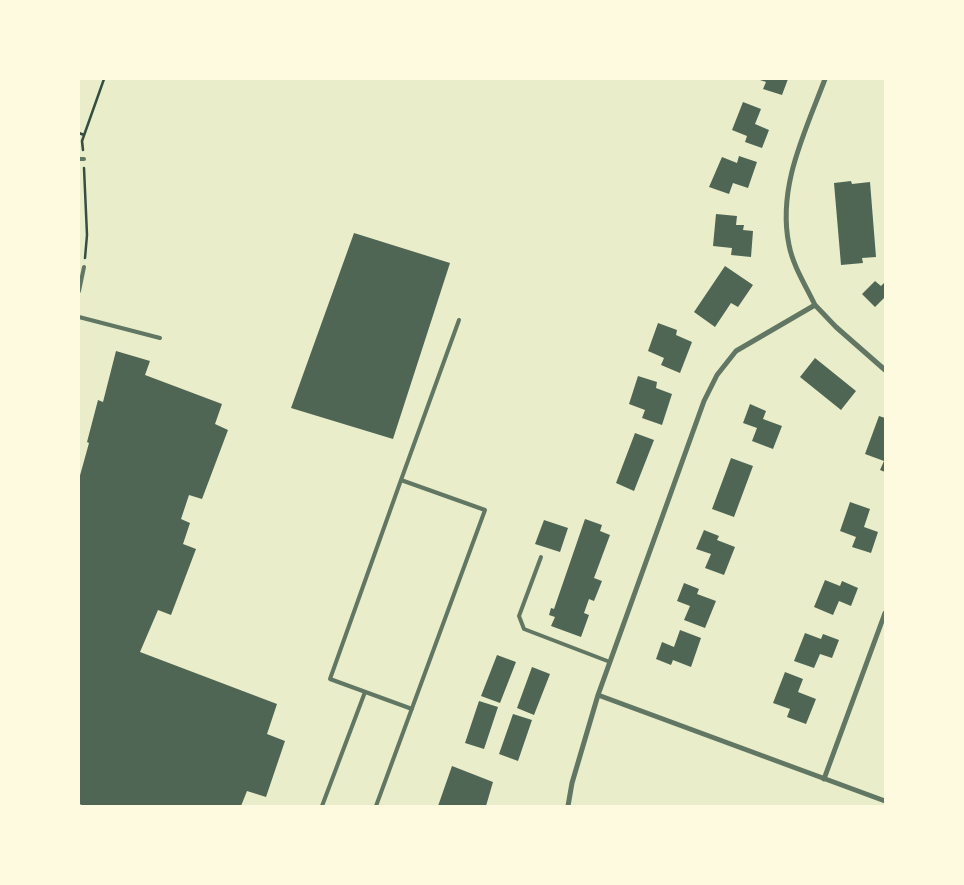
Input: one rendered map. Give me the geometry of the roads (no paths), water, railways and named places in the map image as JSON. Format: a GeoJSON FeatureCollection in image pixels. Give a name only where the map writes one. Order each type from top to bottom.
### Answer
{"type":"FeatureCollection","features":[{"type":"Feature","properties":{"kind":"street"},"geometry":{"type":"LineString","coordinates":[[825,79],[794,162],[786,197],[789,246],[815,305],[836,327],[885,370]]}},
{"type":"Feature","properties":{"kind":"street"},"geometry":{"type":"LineString","coordinates":[[568,806],[572,783],[598,695],[704,401],[717,374],[736,351],[815,305]]}},
{"type":"Feature","properties":{"kind":"street"},"geometry":{"type":"LineString","coordinates":[[824,779],[885,613]]}},
{"type":"Feature","properties":{"kind":"street"},"geometry":{"type":"LineString","coordinates":[[598,695],[885,801]]}},
{"type":"Feature","properties":{"kind":"lane"},"geometry":{"type":"LineString","coordinates":[[79,291],[84,267]]}},
{"type":"Feature","properties":{"kind":"lane"},"geometry":{"type":"LineString","coordinates":[[79,317],[160,338]]}},
{"type":"Feature","properties":{"kind":"lane"},"geometry":{"type":"LineString","coordinates":[[412,709],[330,679],[458,320]]}},
{"type":"Feature","properties":{"kind":"lane"},"geometry":{"type":"LineString","coordinates":[[376,806],[485,510],[401,480]]}},
{"type":"Feature","properties":{"kind":"lane"},"geometry":{"type":"LineString","coordinates":[[541,557],[519,616],[524,629],[610,662]]}},
{"type":"Feature","properties":{"kind":"lane"},"geometry":{"type":"LineString","coordinates":[[322,806],[364,692]]}}]}
